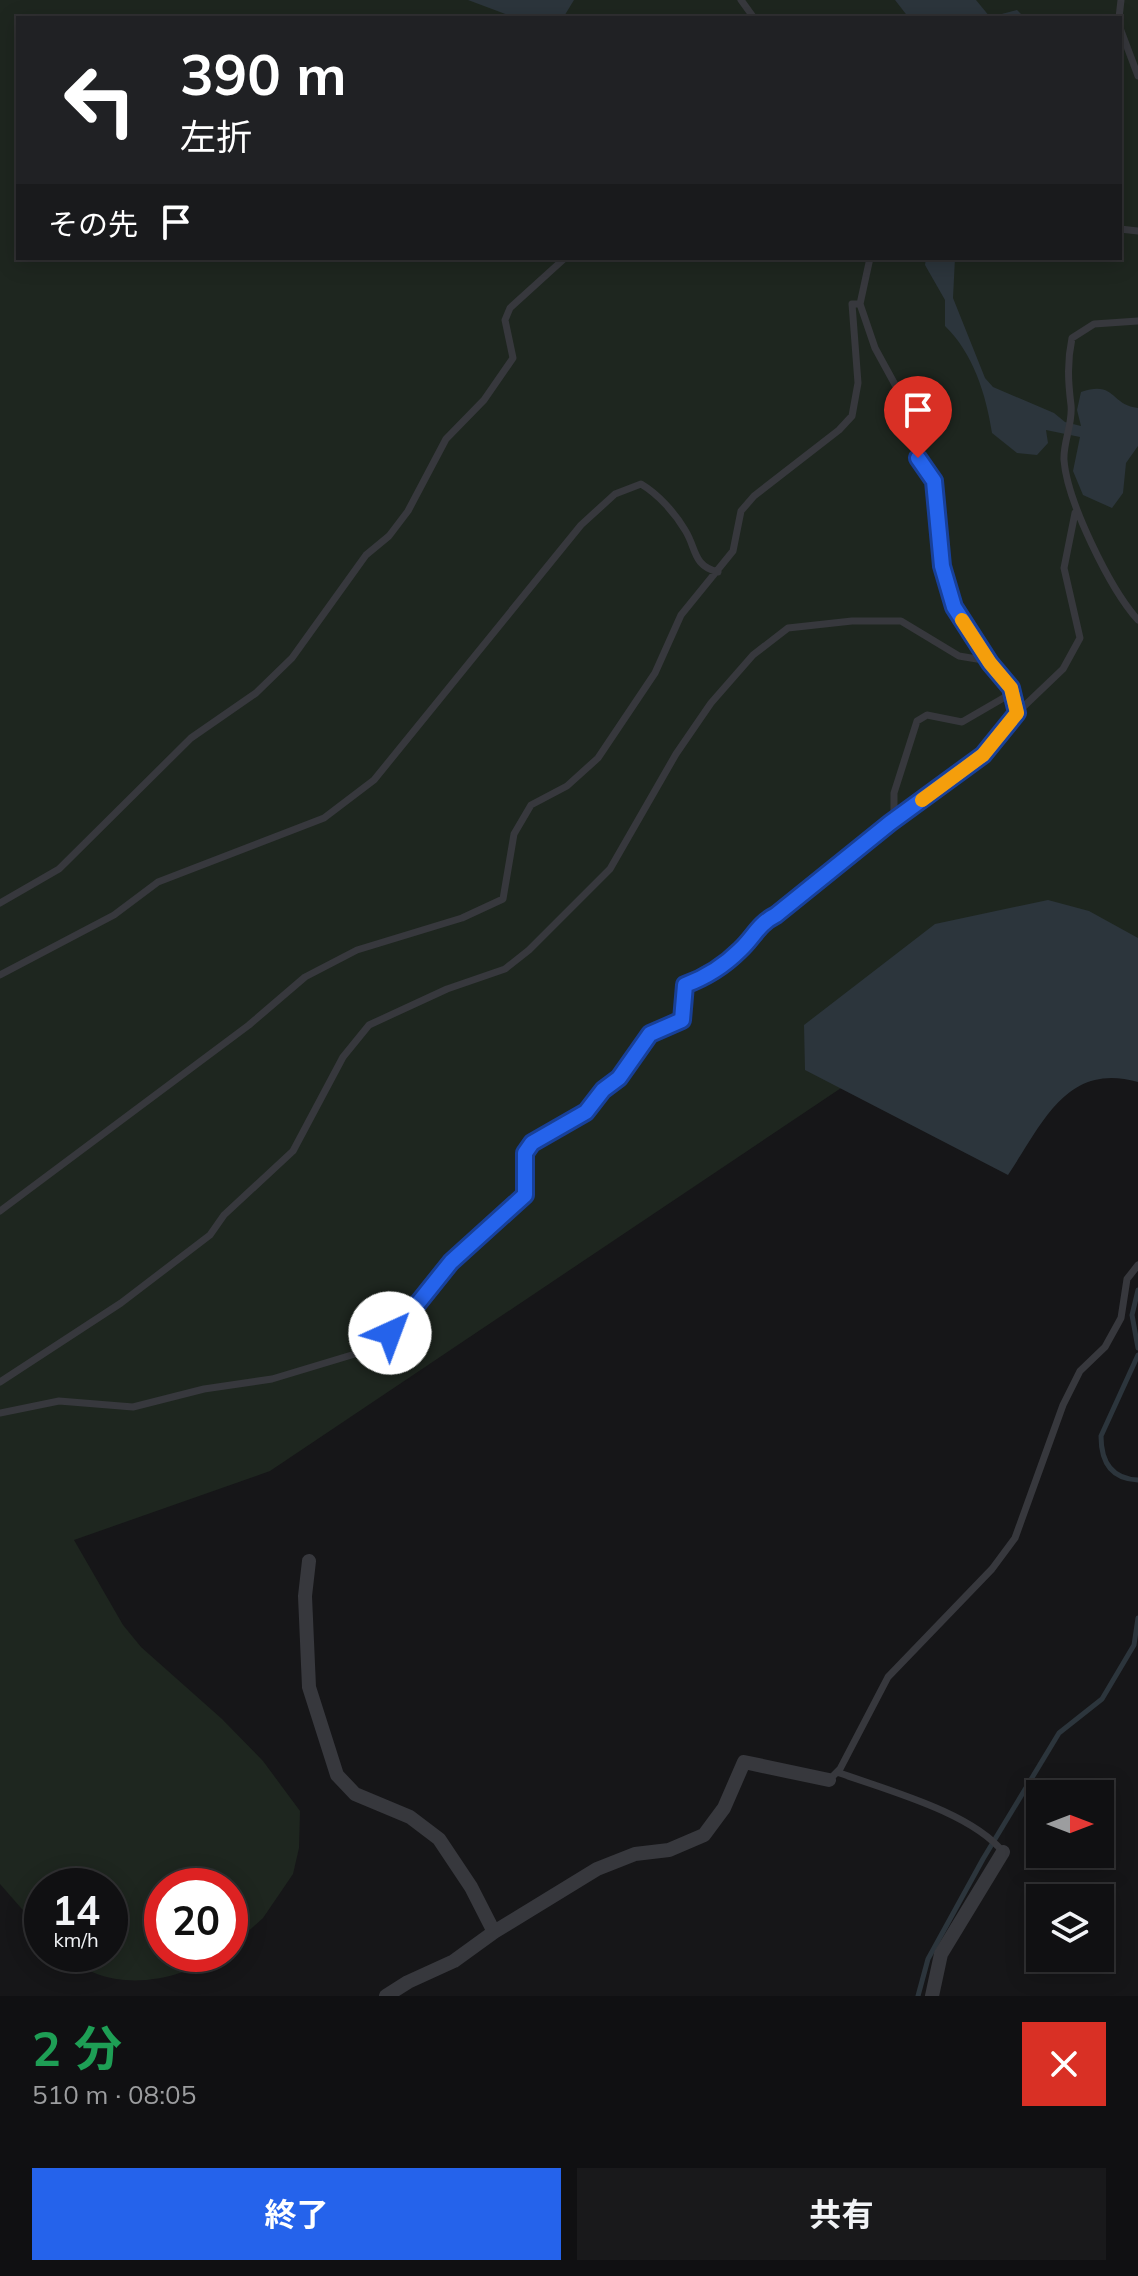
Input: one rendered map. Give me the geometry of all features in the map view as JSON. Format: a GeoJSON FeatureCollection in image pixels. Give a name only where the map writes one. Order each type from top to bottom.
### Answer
{"type":"FeatureCollection","features":[{"type":"Feature","properties":{"kind":"street"},"geometry":{"type":"LineString","coordinates":[[309,1561],[305,1596],[309,1687],[337,1775],[355,1794],[407,1816],[439,1839],[450,1852],[494,1932]]}},
{"type":"Feature","properties":{"kind":"street"},"geometry":{"type":"LineString","coordinates":[[386,1996],[454,1961],[494,1932],[597,1869],[635,1854],[669,1850],[704,1835],[724,1808],[744,1762],[833,1776]]}},
{"type":"Feature","properties":{"kind":"street"},"geometry":{"type":"LineString","coordinates":[[932,1996],[941,1954],[1003,1852]]}},
{"type":"Feature","properties":{"kind":"lane"},"geometry":{"type":"LineString","coordinates":[[1122,33],[1138,76]]}},
{"type":"Feature","properties":{"kind":"lane"},"geometry":{"type":"LineString","coordinates":[[0,903],[59,869],[191,738],[256,693],[292,658],[366,555],[389,536],[408,511],[446,439],[503,376],[513,358],[505,320],[510,308],[563,260]]}},
{"type":"Feature","properties":{"kind":"lane"},"geometry":{"type":"LineString","coordinates":[[870,260],[860,304],[875,348],[910,412],[918,458],[934,481],[942,566],[954,607],[1012,693],[1017,713]]}},
{"type":"Feature","properties":{"kind":"lane"},"geometry":{"type":"LineString","coordinates":[[0,1211],[249,1025],[305,977],[357,950],[462,918],[503,899],[514,834],[531,805],[567,786],[598,758],[655,673],[681,615],[733,551],[741,511],[754,496],[839,430],[852,416],[858,383],[852,304],[860,304]]}},
{"type":"Feature","properties":{"kind":"lane"},"geometry":{"type":"LineString","coordinates":[[1138,321],[1094,324],[1072,338],[1067,364],[1071,406],[1064,457],[1079,519],[1123,603],[1138,620]]}},
{"type":"Feature","properties":{"kind":"lane"},"geometry":{"type":"LineString","coordinates":[[0,975],[114,915],[158,882],[324,818],[374,780],[541,571],[581,525],[615,494],[641,484],[649,489],[687,532],[695,559],[706,569],[718,572]]}},
{"type":"Feature","properties":{"kind":"lane"},"geometry":{"type":"LineString","coordinates":[[0,1413],[59,1401],[133,1407],[204,1389],[242,1385],[355,1354],[365,1341],[390,1333],[403,1322],[451,1262],[525,1195],[525,1153],[532,1143],[586,1112],[603,1090],[619,1078],[650,1034],[682,1020],[685,985],[703,979],[740,950],[760,923],[776,915],[894,820],[983,755],[1017,713],[1063,669],[1080,638],[1064,568],[1077,503]]}},
{"type":"Feature","properties":{"kind":"lane"},"geometry":{"type":"LineString","coordinates":[[0,1382],[121,1303],[210,1235],[224,1215],[293,1151],[343,1057],[369,1025],[447,989],[505,969],[529,950],[610,869],[676,754],[711,703],[753,655],[788,628],[852,621],[901,621],[959,656],[989,661]]}},
{"type":"Feature","properties":{"kind":"lane"},"geometry":{"type":"LineString","coordinates":[[894,820],[894,793],[917,721],[927,715],[962,722],[1012,693]]}},
{"type":"Feature","properties":{"kind":"lane"},"geometry":{"type":"LineString","coordinates":[[1003,1852],[990,1837],[919,1802],[833,1776],[888,1677],[992,1569],[1015,1538],[1063,1405],[1080,1371],[1105,1347],[1121,1318],[1127,1279],[1138,1265]]}},
{"type":"Feature","properties":{"kind":"shaded area"},"geometry":{"type":"Polygon","coordinates":[[[0,0],[1138,0],[1138,1056],[962,1007],[270,1471],[74,1540],[123,1625],[141,1647],[222,1719],[263,1761],[300,1811],[299,1848],[293,1874],[263,1918],[248,1932],[248,1868],[144,1868],[144,1972],[183,1972],[142,1980],[121,1980],[94,1972],[128,1972],[128,1868],[24,1868],[24,1911],[0,1884],[0,0]]]}},
{"type":"Feature","properties":{"kind":"shaded area"},"geometry":{"type":"Polygon","coordinates":[[[468,0],[574,0],[564,16],[511,16],[468,0]]]}},
{"type":"Feature","properties":{"kind":"shaded area"},"geometry":{"type":"Polygon","coordinates":[[[895,0],[976,0],[989,16],[907,16],[895,0]]]}},
{"type":"Feature","properties":{"kind":"shaded area"},"geometry":{"type":"Polygon","coordinates":[[[1017,10],[1023,16],[994,16],[1017,10]]]}},
{"type":"Feature","properties":{"kind":"shaded area"},"geometry":{"type":"Polygon","coordinates":[[[926,260],[955,260],[953,298],[985,378],[993,387],[1054,413],[1065,422],[1081,426],[1077,410],[1081,392],[1101,389],[1122,403],[1138,408],[1138,446],[1126,463],[1123,493],[1112,508],[1083,495],[1073,471],[1080,437],[1046,430],[1048,443],[1037,455],[1017,453],[992,433],[977,375],[971,361],[945,326],[945,300],[925,265],[926,260]]]}},
{"type":"Feature","properties":{"kind":"shaded area"},"geometry":{"type":"Polygon","coordinates":[[[1048,900],[1089,911],[1138,938],[1138,1082],[1113,1078],[1092,1081],[1074,1089],[1045,1118],[1008,1175],[805,1070],[804,1025],[935,924],[1048,900]]]}},
{"type":"Feature","properties":{"kind":"waterway"},"geometry":{"type":"LineString","coordinates":[[1138,1290],[1132,1315],[1138,1348]]}},
{"type":"Feature","properties":{"kind":"waterway"},"geometry":{"type":"LineString","coordinates":[[1138,1355],[1101,1436],[1103,1454],[1109,1467],[1121,1476],[1138,1480]]}},
{"type":"Feature","properties":{"kind":"waterway"},"geometry":{"type":"LineString","coordinates":[[918,1996],[928,1959],[983,1859],[1059,1733],[1102,1699],[1134,1645],[1138,1618]]}},
{"type":"Feature","properties":{"kind":"slow traffic"},"geometry":{"type":"LineString","coordinates":[[922,800],[983,755],[1017,713],[1011,688],[990,663],[962,620]]}},
{"type":"Feature","properties":{"kind":"route"},"geometry":{"type":"LineString","coordinates":[[390,1333],[403,1322],[451,1262],[486,1227],[512,1210],[525,1195],[525,1153],[532,1143],[571,1124],[586,1112],[603,1090],[619,1078],[650,1034],[682,1020],[685,985],[703,979],[740,950],[760,923],[776,915],[890,823],[983,755],[1017,713],[1011,688],[990,663],[954,607],[942,566],[938,497],[934,481],[918,458]]}}]}
